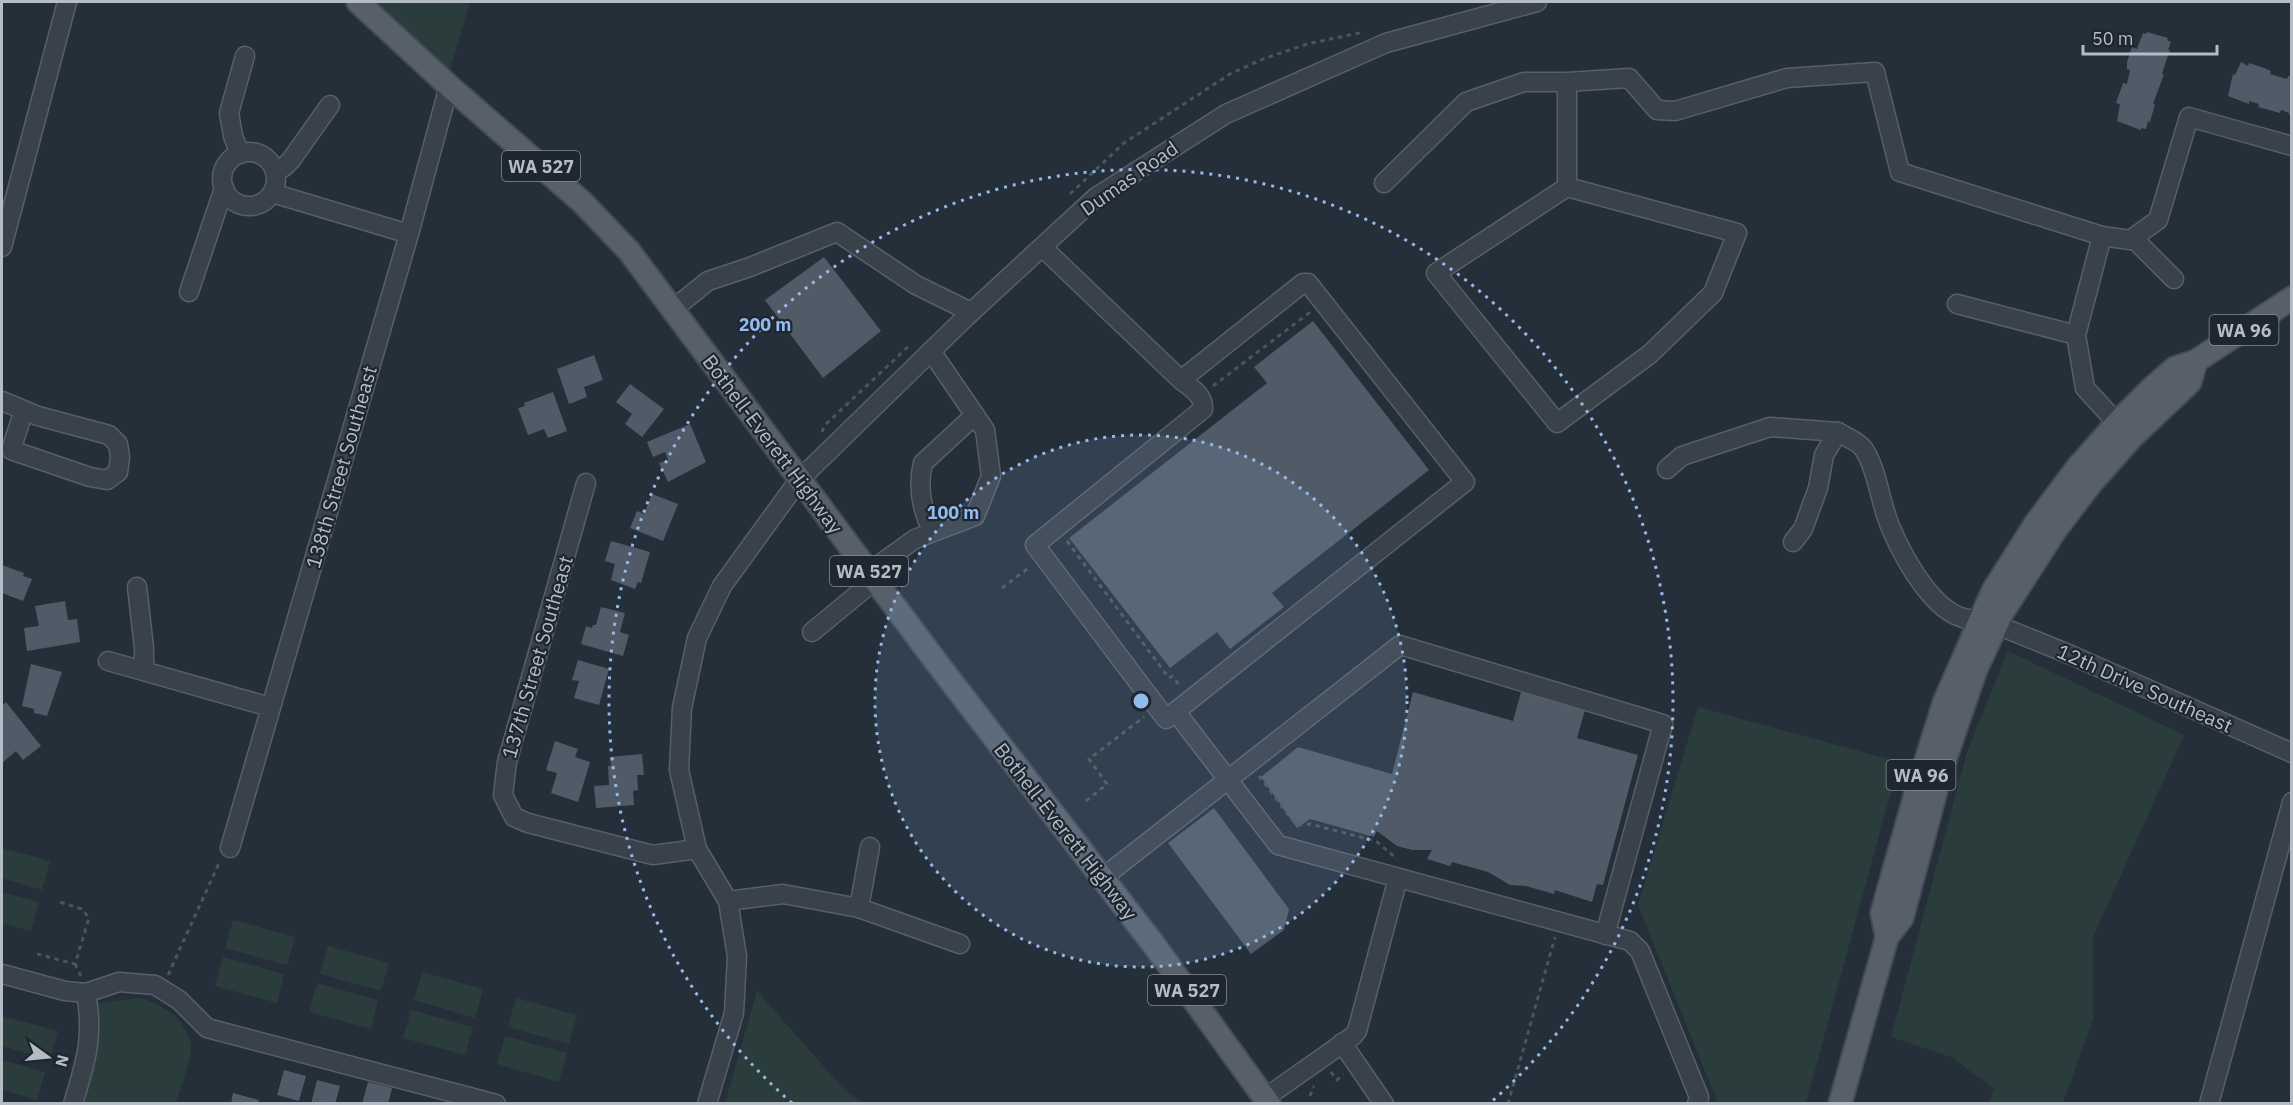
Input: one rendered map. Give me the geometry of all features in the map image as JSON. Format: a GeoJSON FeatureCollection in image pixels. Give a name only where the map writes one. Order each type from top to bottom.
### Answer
{"type":"FeatureCollection","features":[{"type":"Feature","properties":{"kind":"main road","name":"Bothell-Everett Highway"},"geometry":{"type":"LineString","coordinates":[[357,2],[582,202],[629,251],[799,480],[1101,879],[1154,945],[1267,1101]]}},
{"type":"Feature","properties":{"kind":"main road","name":"WA 96"},"geometry":{"type":"LineString","coordinates":[[1989,621],[1993,591],[2036,524],[2077,468],[2117,423],[2175,368],[2196,361],[2292,298]]}},
{"type":"Feature","properties":{"kind":"main road","name":"WA 96"},"geometry":{"type":"LineString","coordinates":[[1840,1104],[1887,937],[1882,913],[1944,703],[1989,621],[2056,529],[2092,482],[2132,437],[2190,382],[2196,361]]}},
{"type":"Feature","properties":{"kind":"street"},"geometry":{"type":"LineString","coordinates":[[2,247],[67,2]]}},
{"type":"Feature","properties":{"kind":"street","name":"Dumas Road"},"geometry":{"type":"LineString","coordinates":[[728,901],[696,849],[679,770],[682,708],[697,638],[722,586],[799,480],[971,312],[1096,197],[1226,114],[1386,43],[1515,4],[1537,2]]}},
{"type":"Feature","properties":{"kind":"street"},"geometry":{"type":"LineString","coordinates":[[240,154],[233,136],[229,113],[245,56]]}},
{"type":"Feature","properties":{"kind":"street"},"geometry":{"type":"LineString","coordinates":[[1384,183],[1466,102],[1524,82],[1629,78],[1657,110],[1675,111],[1787,78],[1875,72],[1900,172],[2102,236],[2130,240],[2158,220],[2189,117],[2292,146]]}},
{"type":"Feature","properties":{"kind":"street"},"geometry":{"type":"LineString","coordinates":[[1567,82],[1567,187]]}},
{"type":"Feature","properties":{"kind":"street","name":"138th Street Southeast"},"geometry":{"type":"LineString","coordinates":[[230,848],[450,86]]}},
{"type":"Feature","properties":{"kind":"street"},"geometry":{"type":"LineString","coordinates":[[275,172],[291,160],[330,105]]}},
{"type":"Feature","properties":{"kind":"street"},"geometry":{"type":"LineString","coordinates":[[189,292],[224,188],[224,171],[228,163],[240,154],[252,152],[268,160],[275,172],[276,185],[272,193],[259,204],[243,205],[235,202],[224,188]]}},
{"type":"Feature","properties":{"kind":"street"},"geometry":{"type":"LineString","coordinates":[[1567,187],[1737,233],[1713,293],[1650,354],[1557,423],[1436,273],[1567,187]]}},
{"type":"Feature","properties":{"kind":"street"},"geometry":{"type":"LineString","coordinates":[[272,193],[409,234]]}},
{"type":"Feature","properties":{"kind":"street"},"geometry":{"type":"LineString","coordinates":[[672,310],[708,281],[750,267],[837,232],[916,285],[971,312]]}},
{"type":"Feature","properties":{"kind":"street"},"geometry":{"type":"LineString","coordinates":[[2102,236],[2076,335],[2085,388],[2117,423]]}},
{"type":"Feature","properties":{"kind":"street"},"geometry":{"type":"LineString","coordinates":[[2133,238],[2174,279]]}},
{"type":"Feature","properties":{"kind":"street"},"geometry":{"type":"LineString","coordinates":[[1042,247],[1203,402],[1203,408],[1035,545],[1166,719],[1176,712],[1186,694],[1464,482],[1311,285],[1303,283],[1181,380]]}},
{"type":"Feature","properties":{"kind":"street"},"geometry":{"type":"LineString","coordinates":[[1957,304],[2076,335]]}},
{"type":"Feature","properties":{"kind":"street"},"geometry":{"type":"LineString","coordinates":[[812,632],[915,539],[975,516],[991,476],[985,430],[931,351]]}},
{"type":"Feature","properties":{"kind":"street"},"geometry":{"type":"LineString","coordinates":[[2,401],[24,410],[38,416],[109,435],[118,444],[120,457],[118,472],[107,480],[90,477],[6,452],[24,410]]}},
{"type":"Feature","properties":{"kind":"street"},"geometry":{"type":"LineString","coordinates":[[932,531],[925,516],[920,493],[920,474],[923,463],[975,415]]}},
{"type":"Feature","properties":{"kind":"street"},"geometry":{"type":"LineString","coordinates":[[1667,469],[1682,456],[1770,427],[1838,432],[1824,455],[1818,488],[1803,529],[1793,542]]}},
{"type":"Feature","properties":{"kind":"street","name":"12th Drive Southeast"},"geometry":{"type":"LineString","coordinates":[[1838,432],[1864,449],[1890,526],[1925,589],[1947,612],[1969,621],[1989,621],[2292,753]]}},
{"type":"Feature","properties":{"kind":"street","name":"137th Street Southeast"},"geometry":{"type":"LineString","coordinates":[[586,483],[507,762],[503,795],[514,817],[528,823],[653,855],[696,849]]}},
{"type":"Feature","properties":{"kind":"street"},"geometry":{"type":"LineString","coordinates":[[138,587],[144,671]]}},
{"type":"Feature","properties":{"kind":"street"},"geometry":{"type":"LineString","coordinates":[[1101,879],[1400,645],[1663,724],[1605,935]]}},
{"type":"Feature","properties":{"kind":"street"},"geometry":{"type":"LineString","coordinates":[[108,661],[270,707]]}},
{"type":"Feature","properties":{"kind":"street"},"geometry":{"type":"LineString","coordinates":[[1176,712],[1278,845],[1630,941],[1640,951],[1699,1101]]}},
{"type":"Feature","properties":{"kind":"street"},"geometry":{"type":"LineString","coordinates":[[2209,1104],[2292,802]]}},
{"type":"Feature","properties":{"kind":"street"},"geometry":{"type":"LineString","coordinates":[[859,908],[870,847]]}},
{"type":"Feature","properties":{"kind":"street"},"geometry":{"type":"LineString","coordinates":[[1267,1101],[1357,1031],[1398,878]]}},
{"type":"Feature","properties":{"kind":"street"},"geometry":{"type":"LineString","coordinates":[[707,1104],[734,1013],[736,956],[728,901],[783,894],[859,908],[960,945]]}},
{"type":"Feature","properties":{"kind":"street"},"geometry":{"type":"LineString","coordinates":[[2,974],[66,992],[84,985],[119,982],[155,985],[179,1000],[207,1028],[496,1104]]}},
{"type":"Feature","properties":{"kind":"street"},"geometry":{"type":"LineString","coordinates":[[73,1104],[91,1034],[84,985]]}},
{"type":"Feature","properties":{"kind":"street"},"geometry":{"type":"LineString","coordinates":[[1342,1043],[1384,1104]]}},
{"type":"Feature","properties":{"kind":"path"},"geometry":{"type":"LineString","coordinates":[[1198,395],[1210,389],[1309,313],[1293,291]]}},
{"type":"Feature","properties":{"kind":"path"},"geometry":{"type":"LineString","coordinates":[[1086,801],[1107,784],[1089,759],[1157,707]]}},
{"type":"Feature","properties":{"kind":"path"},"geometry":{"type":"LineString","coordinates":[[162,990],[224,854],[230,848]]}},
{"type":"Feature","properties":{"kind":"path"},"geometry":{"type":"LineString","coordinates":[[60,902],[82,909],[89,918],[75,964],[84,985]]}},
{"type":"Feature","properties":{"kind":"path"},"geometry":{"type":"LineString","coordinates":[[1508,1104],[1559,922]]}},
{"type":"Feature","properties":{"kind":"path"},"geometry":{"type":"LineString","coordinates":[[37,954],[75,964]]}},
{"type":"Feature","properties":{"kind":"path"},"geometry":{"type":"LineString","coordinates":[[1323,1077],[1330,1071],[1337,1080],[1356,1065]]}},
{"type":"Feature","properties":{"kind":"path"},"geometry":{"type":"LineString","coordinates":[[1310,1096],[1318,1082]]}},
{"type":"Feature","properties":{"kind":"green space"},"geometry":{"type":"Polygon","coordinates":[[[367,2],[470,2],[448,76],[367,2]]]}},
{"type":"Feature","properties":{"kind":"green space"},"geometry":{"type":"Polygon","coordinates":[[[2008,651],[2184,735],[2093,937],[2093,1019],[2063,1103],[1989,1103],[1994,1089],[1951,1057],[1891,1037],[1967,752],[2008,651]]]}},
{"type":"Feature","properties":{"kind":"green space"},"geometry":{"type":"Polygon","coordinates":[[[1698,707],[1899,762],[1806,1103],[1718,1103],[1638,905],[1698,707]]]}},
{"type":"Feature","properties":{"kind":"green space"},"geometry":{"type":"Polygon","coordinates":[[[2,848],[50,861],[42,890],[2,878],[2,848]]]}},
{"type":"Feature","properties":{"kind":"green space"},"geometry":{"type":"Polygon","coordinates":[[[2,892],[39,902],[31,931],[2,923],[2,892]]]}},
{"type":"Feature","properties":{"kind":"green space"},"geometry":{"type":"Polygon","coordinates":[[[233,920],[295,937],[287,965],[225,948],[233,920]]]}},
{"type":"Feature","properties":{"kind":"green space"},"geometry":{"type":"Polygon","coordinates":[[[328,946],[389,963],[381,991],[320,974],[328,946]]]}},
{"type":"Feature","properties":{"kind":"green space"},"geometry":{"type":"Polygon","coordinates":[[[223,957],[284,974],[277,1003],[215,986],[223,957]]]}},
{"type":"Feature","properties":{"kind":"green space"},"geometry":{"type":"Polygon","coordinates":[[[422,972],[483,989],[475,1018],[414,1000],[422,972]]]}},
{"type":"Feature","properties":{"kind":"green space"},"geometry":{"type":"Polygon","coordinates":[[[317,983],[378,1000],[371,1029],[309,1012],[317,983]]]}},
{"type":"Feature","properties":{"kind":"green space"},"geometry":{"type":"Polygon","coordinates":[[[757,991],[840,1085],[862,1103],[725,1103],[757,991]]]}},
{"type":"Feature","properties":{"kind":"green space"},"geometry":{"type":"Polygon","coordinates":[[[138,998],[164,1008],[179,1020],[189,1036],[190,1056],[176,1103],[84,1104],[99,1035],[96,1004],[138,998]]]}},
{"type":"Feature","properties":{"kind":"green space"},"geometry":{"type":"Polygon","coordinates":[[[516,998],[577,1015],[569,1044],[508,1027],[516,998]]]}},
{"type":"Feature","properties":{"kind":"green space"},"geometry":{"type":"Polygon","coordinates":[[[411,1010],[473,1027],[465,1055],[403,1038],[411,1010]]]}},
{"type":"Feature","properties":{"kind":"green space"},"geometry":{"type":"Polygon","coordinates":[[[2,1016],[58,1031],[50,1060],[2,1046],[2,1016]]]}},
{"type":"Feature","properties":{"kind":"green space"},"geometry":{"type":"Polygon","coordinates":[[[505,1036],[567,1053],[559,1082],[497,1064],[505,1036]]]}},
{"type":"Feature","properties":{"kind":"green space"},"geometry":{"type":"Polygon","coordinates":[[[2,1060],[45,1072],[37,1100],[2,1090],[2,1060]]]}},
{"type":"Feature","properties":{"kind":"building"},"geometry":{"type":"Polygon","coordinates":[[[2143,33],[2168,38],[2167,40],[2171,42],[2150,122],[2148,121],[2146,129],[2141,128],[2141,130],[2117,121],[2120,104],[2116,103],[2123,83],[2127,84],[2130,70],[2127,69],[2127,62],[2132,47],[2137,49],[2143,33]]]}},
{"type":"Feature","properties":{"kind":"building"},"geometry":{"type":"Polygon","coordinates":[[[2241,62],[2248,66],[2249,63],[2264,68],[2271,71],[2270,74],[2287,79],[2288,76],[2292,77],[2292,116],[2281,110],[2280,113],[2258,107],[2259,104],[2249,101],[2249,104],[2228,96],[2233,74],[2235,75],[2241,62]]]}},
{"type":"Feature","properties":{"kind":"building"},"geometry":{"type":"Polygon","coordinates":[[[824,257],[881,331],[823,378],[765,300],[824,257]]]}},
{"type":"Feature","properties":{"kind":"building"},"geometry":{"type":"Polygon","coordinates":[[[1313,321],[1429,470],[1272,593],[1284,607],[1230,649],[1217,632],[1170,668],[1069,538],[1267,383],[1254,367],[1313,321]]]}},
{"type":"Feature","properties":{"kind":"building"},"geometry":{"type":"Polygon","coordinates":[[[594,355],[603,380],[584,387],[587,397],[569,404],[557,369],[594,355]]]}},
{"type":"Feature","properties":{"kind":"building"},"geometry":{"type":"Polygon","coordinates":[[[630,384],[664,409],[642,437],[625,424],[632,414],[616,402],[630,384]]]}},
{"type":"Feature","properties":{"kind":"building"},"geometry":{"type":"Polygon","coordinates":[[[553,392],[567,431],[548,438],[544,429],[528,435],[518,408],[525,406],[524,403],[553,392]]]}},
{"type":"Feature","properties":{"kind":"building"},"geometry":{"type":"Polygon","coordinates":[[[690,424],[706,462],[668,482],[659,463],[668,460],[665,452],[653,457],[647,442],[690,424]]]}},
{"type":"Feature","properties":{"kind":"building"},"geometry":{"type":"Polygon","coordinates":[[[652,494],[678,504],[663,541],[630,528],[637,511],[644,514],[652,494]]]}},
{"type":"Feature","properties":{"kind":"building"},"geometry":{"type":"Polygon","coordinates":[[[611,541],[650,552],[641,583],[638,582],[635,589],[611,580],[615,564],[605,561],[611,541]]]}},
{"type":"Feature","properties":{"kind":"building"},"geometry":{"type":"Polygon","coordinates":[[[2,565],[24,573],[23,576],[32,579],[23,601],[2,593],[2,565]]]}},
{"type":"Feature","properties":{"kind":"building"},"geometry":{"type":"Polygon","coordinates":[[[65,601],[68,620],[77,619],[80,642],[27,651],[24,628],[39,626],[35,606],[65,601]]]}},
{"type":"Feature","properties":{"kind":"building"},"geometry":{"type":"Polygon","coordinates":[[[601,607],[625,613],[620,632],[629,635],[623,656],[581,644],[586,626],[592,628],[596,625],[601,607]]]}},
{"type":"Feature","properties":{"kind":"building"},"geometry":{"type":"Polygon","coordinates":[[[578,660],[609,669],[599,705],[574,698],[579,681],[572,680],[578,660]]]}},
{"type":"Feature","properties":{"kind":"building"},"geometry":{"type":"Polygon","coordinates":[[[31,664],[62,672],[47,716],[34,713],[34,709],[22,706],[31,664]]]}},
{"type":"Feature","properties":{"kind":"building"},"geometry":{"type":"Polygon","coordinates":[[[1413,692],[1513,721],[1521,692],[1585,710],[1577,738],[1638,755],[1603,885],[1597,884],[1592,902],[1555,890],[1554,894],[1526,886],[1510,885],[1488,872],[1452,862],[1450,866],[1427,859],[1432,850],[1412,850],[1397,846],[1377,831],[1374,837],[1310,819],[1297,828],[1261,777],[1298,747],[1392,774],[1413,692]]]}},
{"type":"Feature","properties":{"kind":"building"},"geometry":{"type":"Polygon","coordinates":[[[6,702],[41,746],[23,760],[16,751],[2,763],[2,706],[6,702]]]}},
{"type":"Feature","properties":{"kind":"building"},"geometry":{"type":"Polygon","coordinates":[[[555,741],[578,749],[575,757],[590,762],[578,802],[551,793],[557,773],[546,770],[555,741]]]}},
{"type":"Feature","properties":{"kind":"building"},"geometry":{"type":"Polygon","coordinates":[[[642,754],[644,775],[637,775],[638,790],[633,791],[634,805],[596,808],[594,786],[609,785],[610,757],[642,754]]]}},
{"type":"Feature","properties":{"kind":"building"},"geometry":{"type":"Polygon","coordinates":[[[1214,808],[1289,909],[1284,930],[1251,954],[1168,843],[1214,808]]]}},
{"type":"Feature","properties":{"kind":"building"},"geometry":{"type":"Polygon","coordinates":[[[284,1070],[306,1076],[299,1101],[277,1095],[284,1070]]]}},
{"type":"Feature","properties":{"kind":"building"},"geometry":{"type":"Polygon","coordinates":[[[317,1080],[340,1086],[335,1104],[311,1104],[317,1080]]]}},
{"type":"Feature","properties":{"kind":"building"},"geometry":{"type":"Polygon","coordinates":[[[368,1082],[392,1088],[388,1104],[362,1104],[368,1082]]]}},
{"type":"Feature","properties":{"kind":"building"},"geometry":{"type":"Polygon","coordinates":[[[233,1093],[259,1100],[258,1104],[231,1104],[233,1093]]]}}]}
